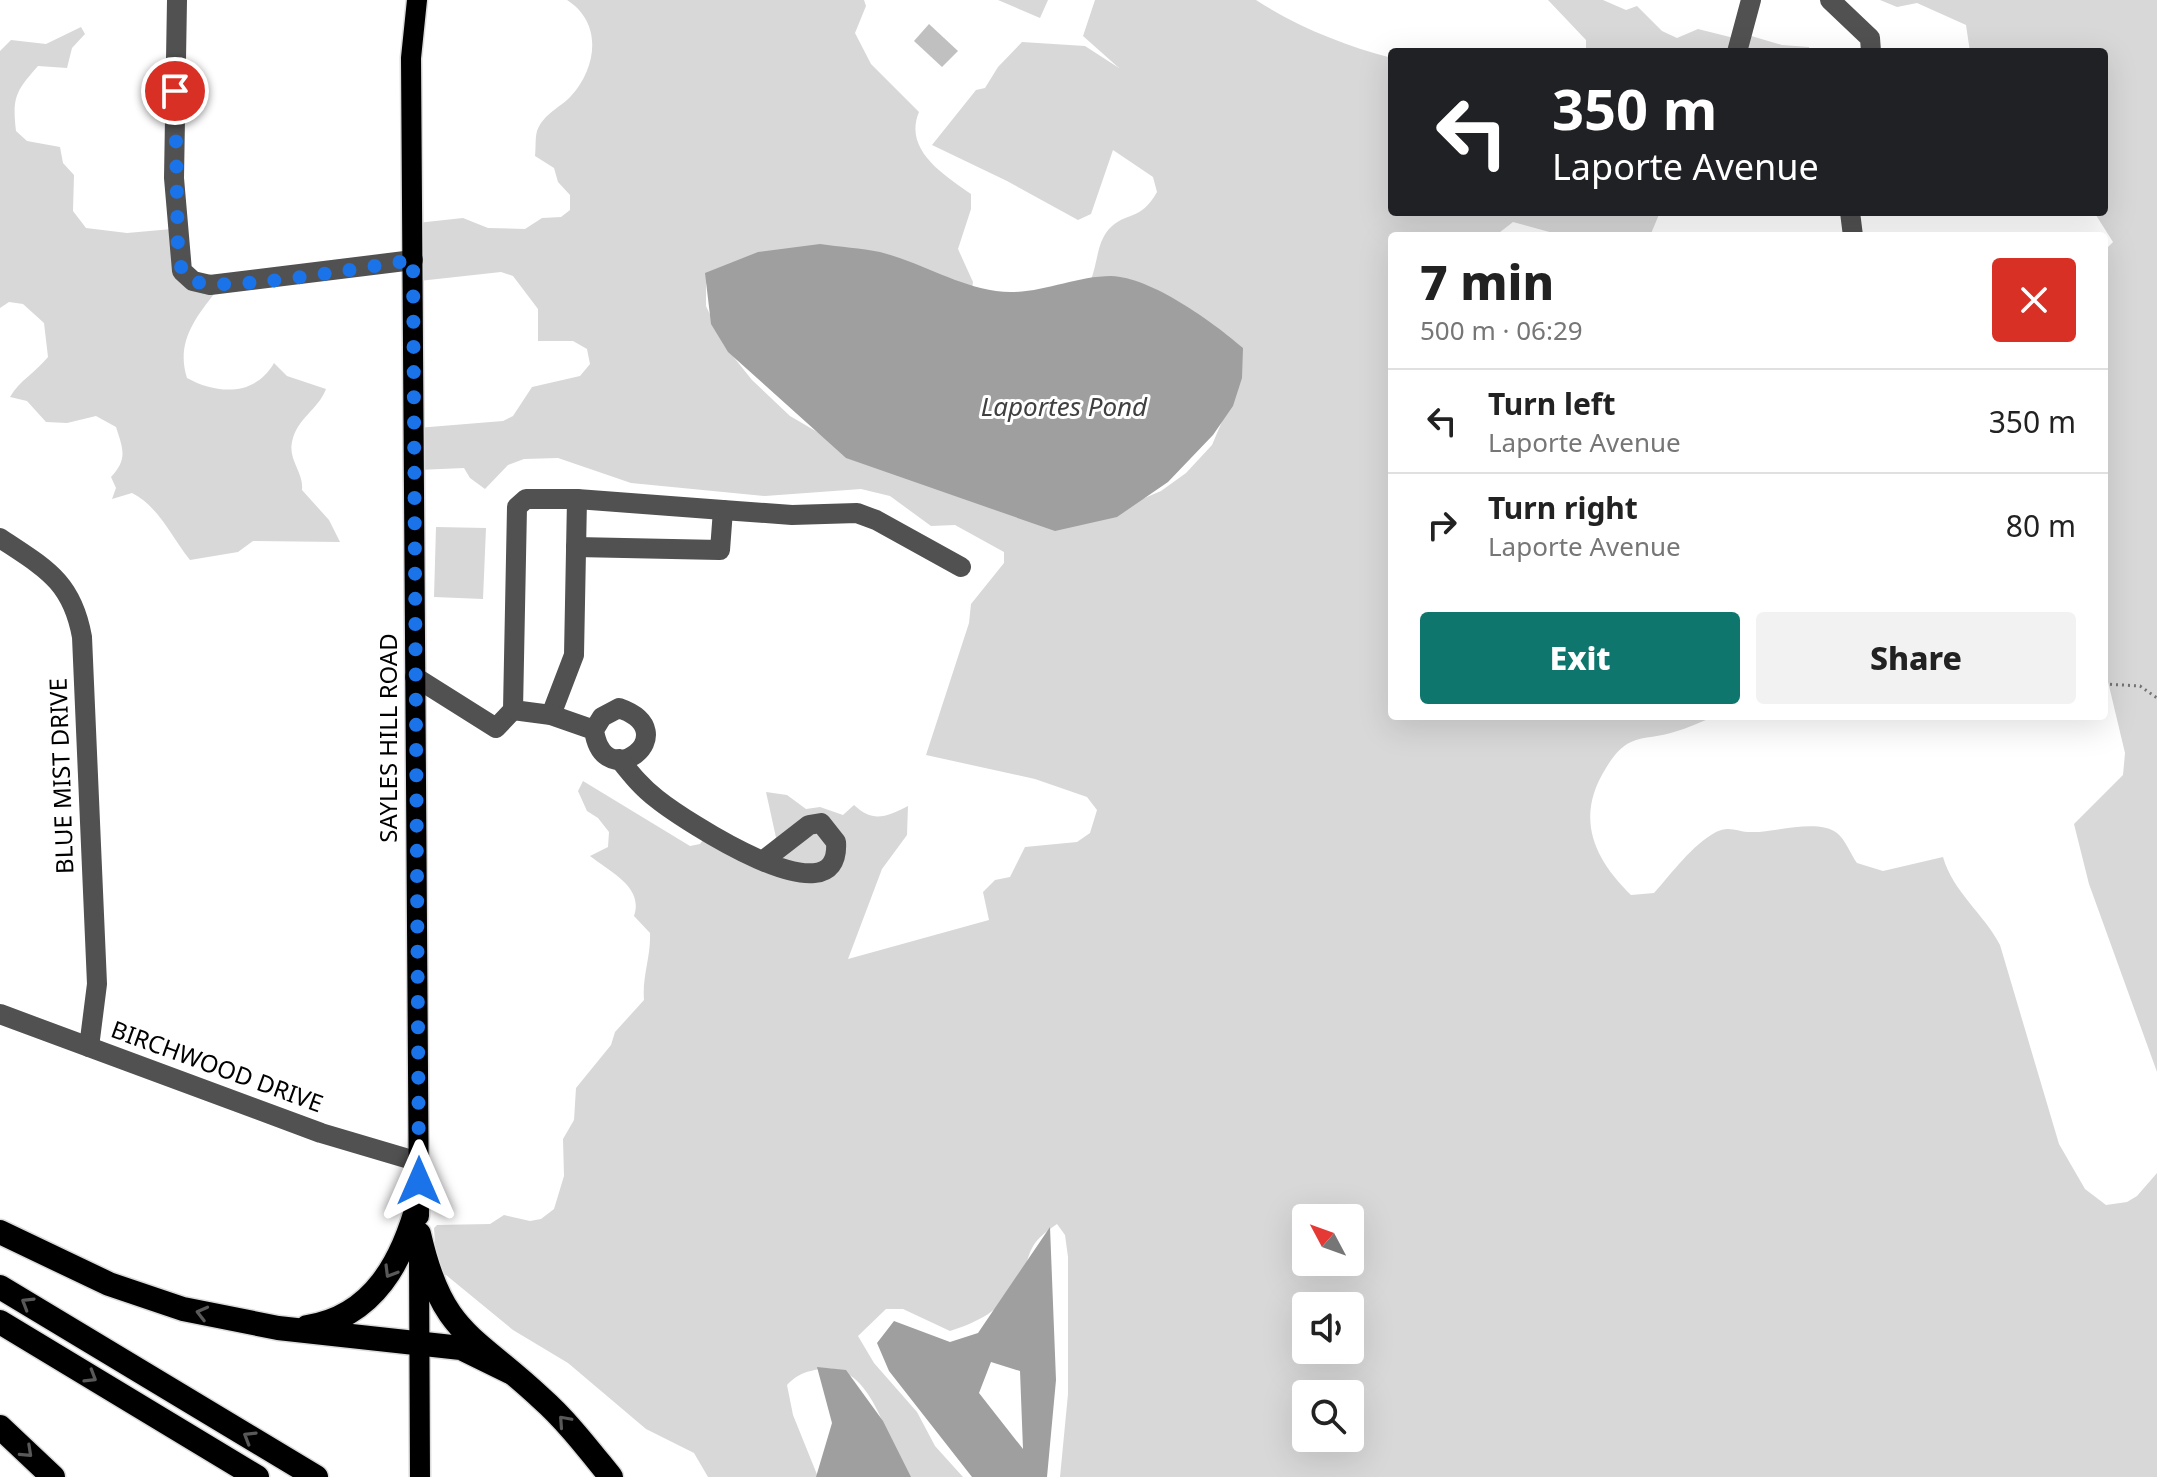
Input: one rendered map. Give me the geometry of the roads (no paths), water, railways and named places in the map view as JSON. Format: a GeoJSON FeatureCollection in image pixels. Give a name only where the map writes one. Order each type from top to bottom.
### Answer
{"type":"FeatureCollection","features":[{"type":"Feature","properties":{"kind":"highway"},"geometry":{"type":"LineString","coordinates":[[278,1328],[324,1324],[367,1301],[397,1261],[419,1200]]}},
{"type":"Feature","properties":{"kind":"highway"},"geometry":{"type":"LineString","coordinates":[[0,1232],[147,1298],[227,1320],[419,1346],[461,1348],[510,1372]]}},
{"type":"Feature","properties":{"kind":"highway"},"geometry":{"type":"LineString","coordinates":[[419,1234],[433,1284],[446,1310],[463,1333],[545,1400],[611,1477]]}},
{"type":"Feature","properties":{"kind":"highway"},"geometry":{"type":"LineString","coordinates":[[0,1287],[316,1477]]}},
{"type":"Feature","properties":{"kind":"highway"},"geometry":{"type":"LineString","coordinates":[[0,1322],[257,1477]]}},
{"type":"Feature","properties":{"kind":"highway"},"geometry":{"type":"LineString","coordinates":[[0,1427],[53,1477]]}},
{"type":"Feature","properties":{"kind":"main road","name":"SAYLES HILL ROAD"},"geometry":{"type":"LineString","coordinates":[[417,0],[411,58],[420,1477]]}},
{"type":"Feature","properties":{"kind":"street"},"geometry":{"type":"LineString","coordinates":[[177,0],[174,178],[182,271],[193,281],[210,285],[413,260]]}},
{"type":"Feature","properties":{"kind":"street"},"geometry":{"type":"LineString","coordinates":[[1738,48],[1751,0]]}},
{"type":"Feature","properties":{"kind":"street"},"geometry":{"type":"LineString","coordinates":[[1830,0],[1870,38],[1871,48]]}},
{"type":"Feature","properties":{"kind":"street"},"geometry":{"type":"LineString","coordinates":[[415,677],[496,728],[513,710],[517,507],[526,499],[577,499],[792,515],[857,513],[876,520],[961,567]]}},
{"type":"Feature","properties":{"kind":"street"},"geometry":{"type":"LineString","coordinates":[[551,715],[574,655],[577,499]]}},
{"type":"Feature","properties":{"kind":"street"},"geometry":{"type":"LineString","coordinates":[[576,547],[720,550],[723,510]]}},
{"type":"Feature","properties":{"kind":"street","name":"BLUE MIST DRIVE"},"geometry":{"type":"LineString","coordinates":[[0,538],[64,585],[73,600],[82,637],[97,984],[89,1047]]}},
{"type":"Feature","properties":{"kind":"street"},"geometry":{"type":"LineString","coordinates":[[619,708],[637,714],[645,726],[646,739],[639,752],[627,760],[609,759],[597,747],[594,730],[602,717],[619,708]]}},
{"type":"Feature","properties":{"kind":"street"},"geometry":{"type":"LineString","coordinates":[[513,710],[551,715],[594,730]]}},
{"type":"Feature","properties":{"kind":"street"},"geometry":{"type":"LineString","coordinates":[[619,759],[640,786],[706,833],[765,859]]}},
{"type":"Feature","properties":{"kind":"street","name":"BIRCHWOOD DRIVE"},"geometry":{"type":"LineString","coordinates":[[0,1014],[321,1133],[419,1162]]}},
{"type":"Feature","properties":{"kind":"water","name":"Laportes Pond"},"geometry":{"type":"Polygon","coordinates":[[[820,244],[880,252],[966,284],[996,291],[1025,291],[1111,276],[1144,284],[1199,314],[1243,348],[1242,378],[1233,406],[1213,435],[1168,482],[1117,517],[1055,531],[846,458],[728,352],[711,324],[705,273],[758,252],[820,244]]]}},
{"type":"Feature","properties":{"kind":"water"},"geometry":{"type":"Polygon","coordinates":[[[1050,1227],[1056,1380],[1047,1477],[972,1477],[889,1371],[877,1343],[894,1321],[950,1342],[978,1333],[1050,1227]],[[991,1362],[979,1393],[1023,1449],[1020,1371],[991,1362]]]}},
{"type":"Feature","properties":{"kind":"water"},"geometry":{"type":"Polygon","coordinates":[[[817,1367],[846,1370],[883,1421],[911,1477],[816,1477],[832,1423],[817,1367]]]}}]}
